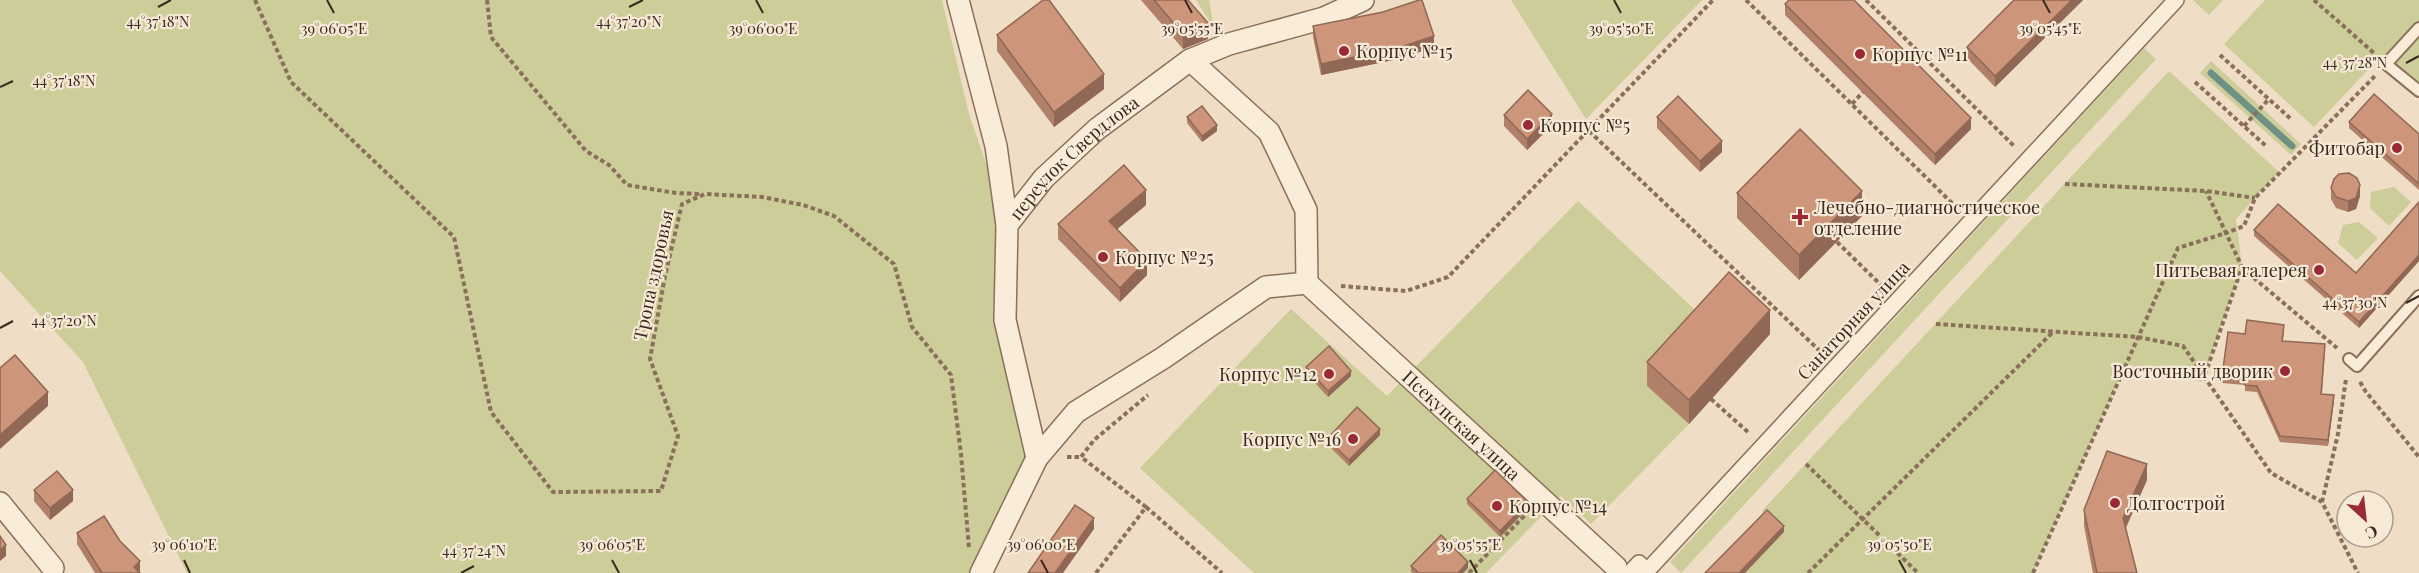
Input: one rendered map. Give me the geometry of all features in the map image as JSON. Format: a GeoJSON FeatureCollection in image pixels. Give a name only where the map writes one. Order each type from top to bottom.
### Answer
{"type":"FeatureCollection","features":[{"type":"Feature","properties":{"kind":"street"},"geometry":{"type":"LineString","coordinates":[[958,0],[996,146],[1007,225]]}},
{"type":"Feature","properties":{"kind":"street","name":"переулок Свердлова"},"geometry":{"type":"LineString","coordinates":[[1037,458],[1005,320],[1007,225],[1044,178],[1097,129],[1190,60],[1229,44],[1324,18],[1363,0]]}},
{"type":"Feature","properties":{"kind":"street","name":"Санаторная улица"},"geometry":{"type":"LineString","coordinates":[[1623,570],[1639,563],[1647,571],[1657,561],[2176,0]]}},
{"type":"Feature","properties":{"kind":"street"},"geometry":{"type":"LineString","coordinates":[[981,573],[1037,458],[1076,412],[1163,358],[1266,287],[1307,283],[1306,210],[1269,132],[1190,60]]}},
{"type":"Feature","properties":{"kind":"street","name":"Псекупская улица"},"geometry":{"type":"LineString","coordinates":[[1307,283],[1540,499],[1623,570]]}},
{"type":"Feature","properties":{"kind":"street"},"geometry":{"type":"LineString","coordinates":[[0,503],[53,568]]}},
{"type":"Feature","properties":{"kind":"lane"},"geometry":{"type":"LineString","coordinates":[[2419,28],[2386,64],[2419,91]]}},
{"type":"Feature","properties":{"kind":"lane"},"geometry":{"type":"LineString","coordinates":[[2349,359],[2356,366],[2419,296]]}},
{"type":"Feature","properties":{"kind":"path","name":"Тропа здоровья"},"geometry":{"type":"LineString","coordinates":[[255,0],[291,82],[454,237],[491,412],[552,492],[661,491],[678,436],[650,359],[665,276],[682,204],[705,194]]}},
{"type":"Feature","properties":{"kind":"path"},"geometry":{"type":"LineString","coordinates":[[487,0],[491,37],[586,151],[609,165],[627,185],[676,193],[762,197],[803,205],[834,216],[894,264],[912,327],[951,375],[961,454],[969,551]]}},
{"type":"Feature","properties":{"kind":"path"},"geometry":{"type":"LineString","coordinates":[[1307,283],[1406,291],[1448,277],[1713,0]]}},
{"type":"Feature","properties":{"kind":"path"},"geometry":{"type":"LineString","coordinates":[[1746,0],[1963,214]]}},
{"type":"Feature","properties":{"kind":"path"},"geometry":{"type":"LineString","coordinates":[[1866,0],[2020,152]]}},
{"type":"Feature","properties":{"kind":"path"},"geometry":{"type":"LineString","coordinates":[[2314,0],[2386,64]]}},
{"type":"Feature","properties":{"kind":"path"},"geometry":{"type":"LineString","coordinates":[[2220,55],[2292,120]]}},
{"type":"Feature","properties":{"kind":"path"},"geometry":{"type":"LineString","coordinates":[[2195,82],[2266,146]]}},
{"type":"Feature","properties":{"kind":"path"},"geometry":{"type":"LineString","coordinates":[[2033,573],[2178,248],[2244,226],[2255,198],[2363,90]]}},
{"type":"Feature","properties":{"kind":"path"},"geometry":{"type":"LineString","coordinates":[[1852,104],[1863,92]]}},
{"type":"Feature","properties":{"kind":"path"},"geometry":{"type":"LineString","coordinates":[[2244,126],[2269,99]]}},
{"type":"Feature","properties":{"kind":"path"},"geometry":{"type":"LineString","coordinates":[[1589,130],[1827,359]]}},
{"type":"Feature","properties":{"kind":"path"},"geometry":{"type":"LineString","coordinates":[[2065,184],[2206,191],[2255,198]]}},
{"type":"Feature","properties":{"kind":"path"},"geometry":{"type":"LineString","coordinates":[[2206,191],[2242,267],[2349,359],[2366,392],[2419,457]]}},
{"type":"Feature","properties":{"kind":"path"},"geometry":{"type":"LineString","coordinates":[[1836,242],[1889,293]]}},
{"type":"Feature","properties":{"kind":"path"},"geometry":{"type":"LineString","coordinates":[[2205,376],[2242,267]]}},
{"type":"Feature","properties":{"kind":"path"},"geometry":{"type":"LineString","coordinates":[[1936,324],[2138,337],[2183,346],[2271,473],[2322,502],[2358,573]]}},
{"type":"Feature","properties":{"kind":"path"},"geometry":{"type":"LineString","coordinates":[[1808,573],[2053,332]]}},
{"type":"Feature","properties":{"kind":"path"},"geometry":{"type":"LineString","coordinates":[[2322,502],[2338,434],[2349,359]]}},
{"type":"Feature","properties":{"kind":"path"},"geometry":{"type":"LineString","coordinates":[[1156,389],[1094,440],[1081,457],[1146,507],[1222,573]]}},
{"type":"Feature","properties":{"kind":"path"},"geometry":{"type":"LineString","coordinates":[[1711,399],[1754,438]]}},
{"type":"Feature","properties":{"kind":"path"},"geometry":{"type":"LineString","coordinates":[[1806,464],[1918,573]]}},
{"type":"Feature","properties":{"kind":"path"},"geometry":{"type":"LineString","coordinates":[[1469,573],[1540,499]]}},
{"type":"Feature","properties":{"kind":"path"},"geometry":{"type":"LineString","coordinates":[[1096,573],[1146,507]]}},
{"type":"Feature","properties":{"kind":"green space"},"geometry":{"type":"Polygon","coordinates":[[[0,0],[942,0],[969,114],[1007,225],[1005,320],[1037,458],[981,573],[187,573],[83,362],[0,271],[0,0]]]}},
{"type":"Feature","properties":{"kind":"green space"},"geometry":{"type":"Polygon","coordinates":[[[1196,0],[1209,0],[1214,28],[1196,0]]]}},
{"type":"Feature","properties":{"kind":"green space"},"geometry":{"type":"Polygon","coordinates":[[[1511,0],[1702,0],[1586,119],[1511,0]]]}},
{"type":"Feature","properties":{"kind":"green space"},"geometry":{"type":"Polygon","coordinates":[[[2193,0],[2223,0],[2209,15],[2193,0]]]}},
{"type":"Feature","properties":{"kind":"green space"},"geometry":{"type":"Polygon","coordinates":[[[2265,0],[2419,0],[2419,91],[2379,58],[2314,127],[2224,44],[2265,0]]]}},
{"type":"Feature","properties":{"kind":"green space"},"geometry":{"type":"Polygon","coordinates":[[[2144,48],[2156,59],[1681,573],[1670,562],[2144,48]]]}},
{"type":"Feature","properties":{"kind":"green space"},"geometry":{"type":"Polygon","coordinates":[[[2211,61],[2301,144],[2291,155],[2200,73],[2211,61]]]}},
{"type":"Feature","properties":{"kind":"green space"},"geometry":{"type":"Polygon","coordinates":[[[2169,71],[2279,172],[2236,219],[2242,267],[2202,382],[2126,364],[2033,573],[1744,573],[1784,532],[1762,511],[2169,71]]]}},
{"type":"Feature","properties":{"kind":"green space"},"geometry":{"type":"Polygon","coordinates":[[[2394,187],[2411,202],[2389,226],[2370,208],[2371,192],[2394,187]]]}},
{"type":"Feature","properties":{"kind":"green space"},"geometry":{"type":"Polygon","coordinates":[[[1578,201],[1707,321],[1689,424],[1591,524],[1561,496],[1486,573],[1254,573],[1140,468],[1291,309],[1387,396],[1578,201]]]}},
{"type":"Feature","properties":{"kind":"green space"},"geometry":{"type":"Polygon","coordinates":[[[2359,222],[2378,238],[2357,260],[2338,243],[2343,225],[2359,222]]]}},
{"type":"Feature","properties":{"kind":"building"},"geometry":{"type":"Polygon","coordinates":[[[1043,0],[1049,0],[1104,74],[1054,112],[997,35],[1043,0]]]}},
{"type":"Feature","properties":{"kind":"building"},"geometry":{"type":"Polygon","coordinates":[[[1154,0],[1188,0],[1208,23],[1183,34],[1154,0]]]}},
{"type":"Feature","properties":{"kind":"building"},"geometry":{"type":"Polygon","coordinates":[[[1422,0],[1434,36],[1398,48],[1321,64],[1313,26],[1383,12],[1422,0]]]}},
{"type":"Feature","properties":{"kind":"building","name":"Корпус №11"},"geometry":{"type":"Polygon","coordinates":[[[1789,0],[1854,0],[1971,118],[1935,154],[1785,4],[1789,0]]]}},
{"type":"Feature","properties":{"kind":"building"},"geometry":{"type":"Polygon","coordinates":[[[2014,0],[2072,0],[1995,76],[1967,47],[2014,0]]]}},
{"type":"Feature","properties":{"kind":"building","name":"Корпус №5"},"geometry":{"type":"Polygon","coordinates":[[[1528,90],[1552,114],[1527,139],[1504,115],[1528,90]]]}},
{"type":"Feature","properties":{"kind":"building"},"geometry":{"type":"Polygon","coordinates":[[[2374,94],[2419,134],[2419,184],[2349,122],[2374,94]]]}},
{"type":"Feature","properties":{"kind":"building"},"geometry":{"type":"Polygon","coordinates":[[[1678,96],[1722,141],[1700,161],[1657,117],[1678,96]]]}},
{"type":"Feature","properties":{"kind":"building"},"geometry":{"type":"Polygon","coordinates":[[[1202,106],[1217,125],[1202,136],[1187,117],[1202,106]]]}},
{"type":"Feature","properties":{"kind":"building","name":"Лечебно-диагностическое отделение"},"geometry":{"type":"Polygon","coordinates":[[[1800,129],[1862,191],[1799,255],[1737,193],[1800,129]]]}},
{"type":"Feature","properties":{"kind":"building"},"geometry":{"type":"Polygon","coordinates":[[[1124,165],[1146,190],[1109,221],[1147,260],[1120,288],[1058,224],[1124,165]]]}},
{"type":"Feature","properties":{"kind":"building"},"geometry":{"type":"Polygon","coordinates":[[[2349,173],[2357,178],[2360,185],[2356,198],[2348,201],[2336,197],[2331,188],[2334,179],[2339,174],[2349,173]]]}},
{"type":"Feature","properties":{"kind":"building","name":"Питьевая галерея"},"geometry":{"type":"Polygon","coordinates":[[[2419,202],[2419,255],[2359,322],[2254,230],[2278,204],[2356,273],[2419,202]]]}},
{"type":"Feature","properties":{"kind":"building"},"geometry":{"type":"Polygon","coordinates":[[[1729,272],[1770,310],[1689,400],[1647,362],[1729,272]]]}},
{"type":"Feature","properties":{"kind":"building"},"geometry":{"type":"Polygon","coordinates":[[[2247,320],[2284,325],[2282,341],[2325,344],[2321,394],[2334,395],[2328,440],[2280,436],[2257,386],[2245,385],[2246,379],[2222,376],[2228,332],[2245,334],[2247,320]]]}},
{"type":"Feature","properties":{"kind":"building","name":"Корпус №12"},"geometry":{"type":"Polygon","coordinates":[[[1329,346],[1351,371],[1328,391],[1306,367],[1329,346]]]}},
{"type":"Feature","properties":{"kind":"building"},"geometry":{"type":"Polygon","coordinates":[[[15,355],[48,392],[0,435],[0,368],[15,355]]]}},
{"type":"Feature","properties":{"kind":"building","name":"Корпус №16"},"geometry":{"type":"Polygon","coordinates":[[[1357,407],[1380,429],[1349,460],[1327,439],[1357,407]]]}},
{"type":"Feature","properties":{"kind":"building","name":"Долгострой"},"geometry":{"type":"Polygon","coordinates":[[[2107,451],[2147,464],[2123,518],[2137,573],[2097,573],[2084,510],[2107,451]]]}},
{"type":"Feature","properties":{"kind":"building","name":"Корпус №14"},"geometry":{"type":"Polygon","coordinates":[[[1495,470],[1528,502],[1500,531],[1467,499],[1495,470]]]}},
{"type":"Feature","properties":{"kind":"building"},"geometry":{"type":"Polygon","coordinates":[[[57,471],[73,490],[50,508],[34,490],[57,471]]]}},
{"type":"Feature","properties":{"kind":"building"},"geometry":{"type":"Polygon","coordinates":[[[1075,505],[1094,518],[1055,573],[1028,573],[1075,505]]]}},
{"type":"Feature","properties":{"kind":"building"},"geometry":{"type":"Polygon","coordinates":[[[1767,510],[1784,526],[1739,573],[1705,573],[1767,510]]]}},
{"type":"Feature","properties":{"kind":"building"},"geometry":{"type":"Polygon","coordinates":[[[104,516],[120,541],[140,561],[134,567],[140,573],[102,573],[77,533],[104,516]]]}},
{"type":"Feature","properties":{"kind":"building"},"geometry":{"type":"Polygon","coordinates":[[[1441,535],[1468,562],[1458,573],[1419,573],[1411,566],[1441,535]]]}},
{"type":"Feature","properties":{"kind":"building"},"geometry":{"type":"Polygon","coordinates":[[[0,536],[6,545],[0,550],[0,536]]]}},
{"type":"Feature","properties":{"kind":"waterway"},"geometry":{"type":"LineString","coordinates":[[2211,73],[2292,146]]}},
{"type":"Feature","properties":{"kind":"place","name":"Корпус №15"},"geometry":{"type":"Point","coordinates":[1344,51]}},
{"type":"Feature","properties":{"kind":"place","name":"Корпус №11"},"geometry":{"type":"Point","coordinates":[1860,54]}},
{"type":"Feature","properties":{"kind":"place","name":"Корпус №5"},"geometry":{"type":"Point","coordinates":[1528,125]}},
{"type":"Feature","properties":{"kind":"place","name":"Фитобар"},"geometry":{"type":"Point","coordinates":[2397,148]}},
{"type":"Feature","properties":{"kind":"place","name":"Лечебно-диагностическое отделение"},"geometry":{"type":"Point","coordinates":[1800,217]}},
{"type":"Feature","properties":{"kind":"place","name":"Корпус №25"},"geometry":{"type":"Point","coordinates":[1103,257]}},
{"type":"Feature","properties":{"kind":"place","name":"Питьевая галерея"},"geometry":{"type":"Point","coordinates":[2319,270]}},
{"type":"Feature","properties":{"kind":"place","name":"Восточный дворик"},"geometry":{"type":"Point","coordinates":[2285,371]}},
{"type":"Feature","properties":{"kind":"place","name":"Корпус №12"},"geometry":{"type":"Point","coordinates":[1329,374]}},
{"type":"Feature","properties":{"kind":"place","name":"Корпус №16"},"geometry":{"type":"Point","coordinates":[1353,439]}},
{"type":"Feature","properties":{"kind":"place","name":"Долгострой"},"geometry":{"type":"Point","coordinates":[2115,503]}},
{"type":"Feature","properties":{"kind":"place","name":"Корпус №14"},"geometry":{"type":"Point","coordinates":[1497,506]}}]}
